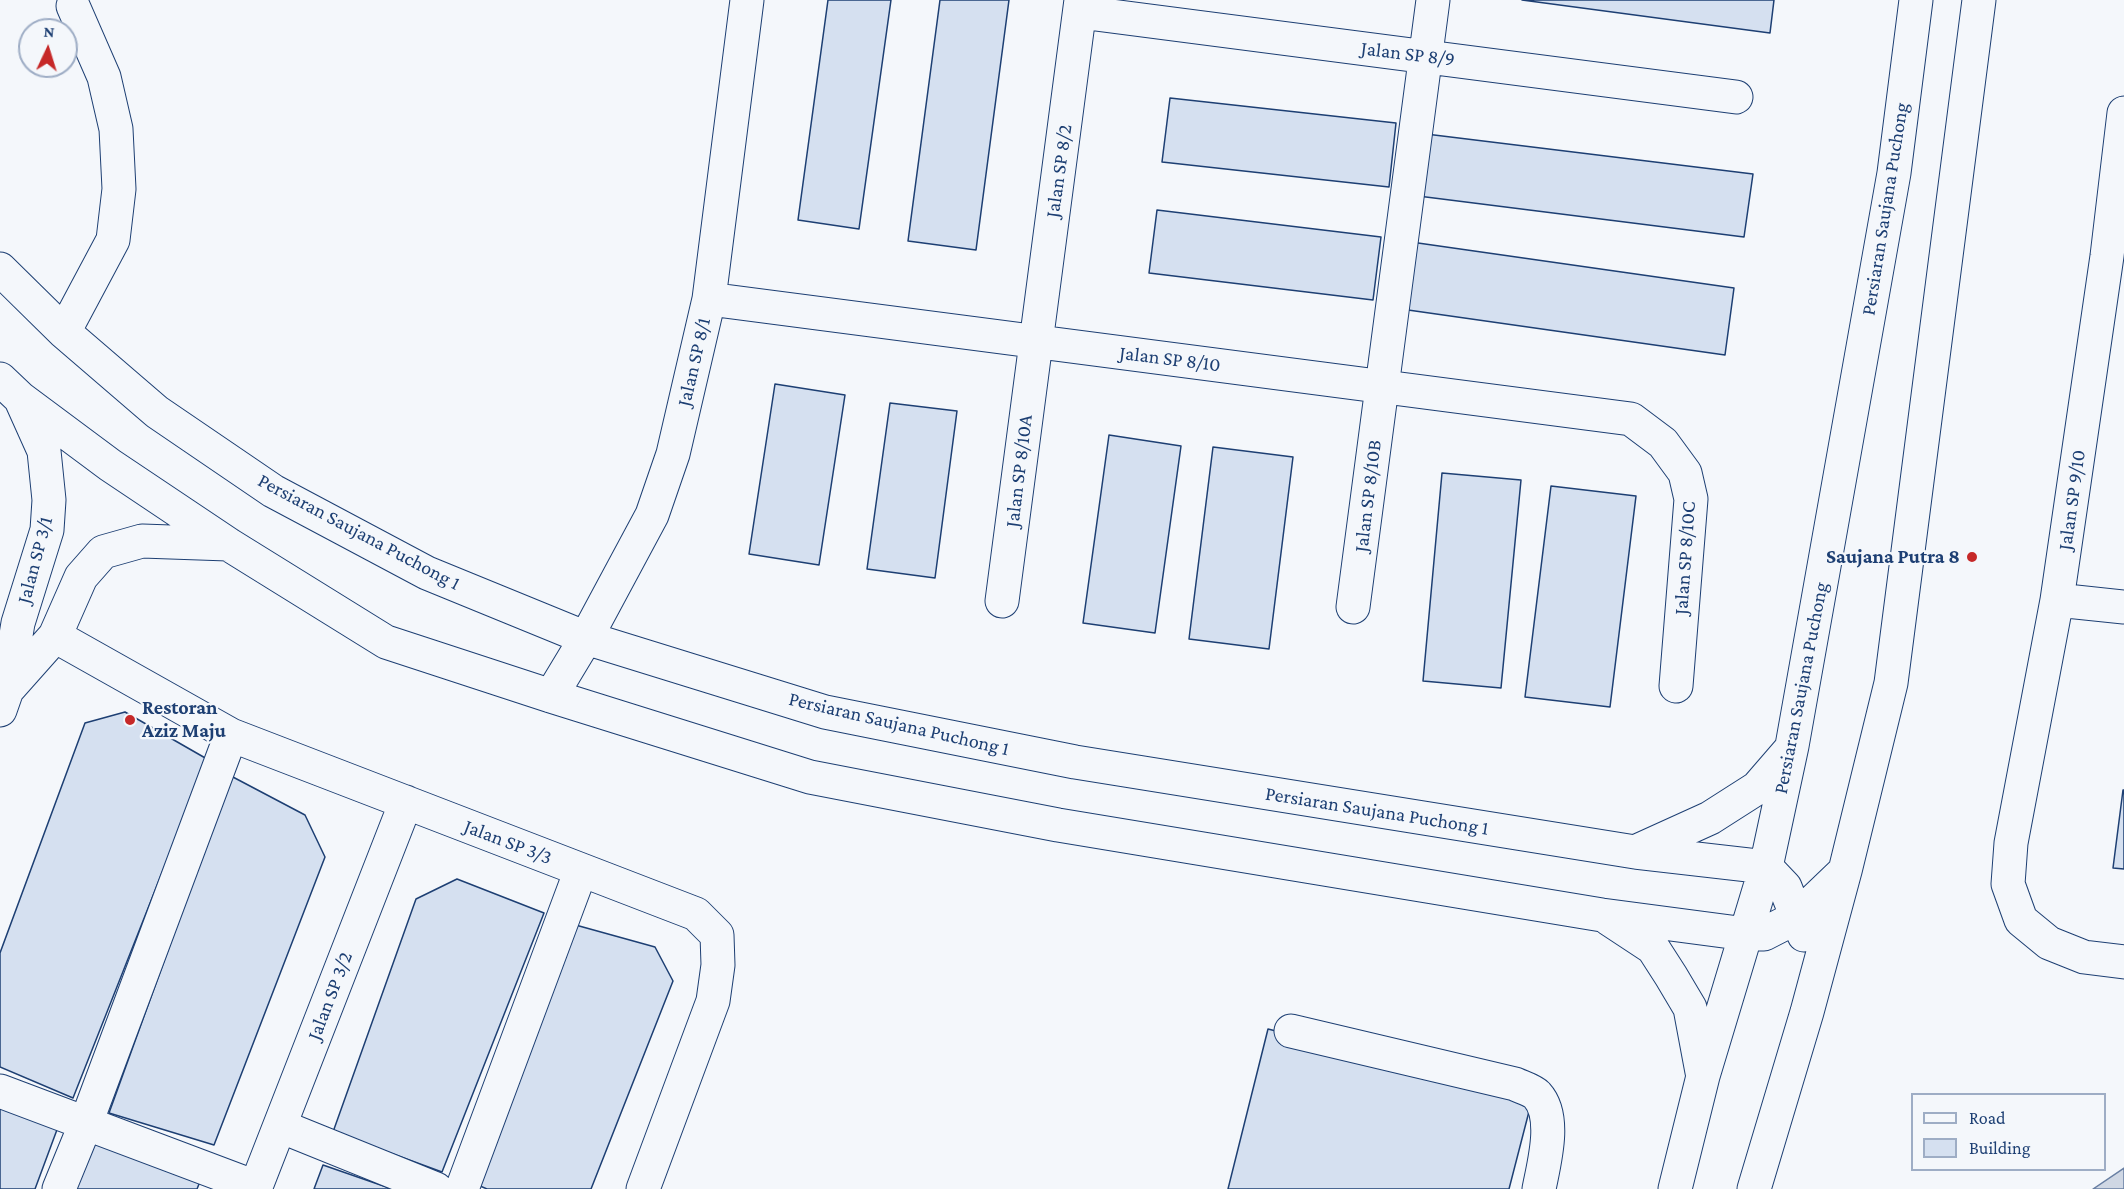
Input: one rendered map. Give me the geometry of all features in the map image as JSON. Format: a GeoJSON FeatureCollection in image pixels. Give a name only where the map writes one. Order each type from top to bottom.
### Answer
{"type":"FeatureCollection","features":[{"type":"Feature","properties":{"kind":"street","name":"Jalan SP 8/1"},"geometry":{"type":"LineString","coordinates":[[551,696],[586,638],[652,515],[673,454],[708,299],[747,0]]}},
{"type":"Feature","properties":{"kind":"street","name":"Jalan SP 8/10B"},"geometry":{"type":"LineString","coordinates":[[1353,607],[1432,0]]}},
{"type":"Feature","properties":{"kind":"street","name":"Persiaran Saujana Puchong"},"geometry":{"type":"LineString","coordinates":[[1675,1189],[1703,1076],[1766,867],[1792,746],[1894,173],[1916,0]]}},
{"type":"Feature","properties":{"kind":"street"},"geometry":{"type":"LineString","coordinates":[[1754,1189],[1807,1012],[1845,871],[1891,683],[1979,0]]}},
{"type":"Feature","properties":{"kind":"street"},"geometry":{"type":"LineString","coordinates":[[64,332],[113,240],[119,189],[116,129],[104,77],[73,6]]}},
{"type":"Feature","properties":{"kind":"street","name":"Jalan SP 8/9"},"geometry":{"type":"LineString","coordinates":[[1080,6],[1425,56],[1736,97]]}},
{"type":"Feature","properties":{"kind":"street","name":"Jalan SP 8/2"},"geometry":{"type":"LineString","coordinates":[[1036,341],[1080,6]]}},
{"type":"Feature","properties":{"kind":"street","name":"Jalan SP 9/10"},"geometry":{"type":"LineString","coordinates":[[2124,113],[2116,257],[2057,600],[2011,843],[2008,884],[2021,920],[2049,943],[2084,957],[2124,962]]}},
{"type":"Feature","properties":{"kind":"street","name":"Persiaran Saujana Puchong 1"},"geometry":{"type":"LineString","coordinates":[[0,269],[64,332],[157,412],[273,491],[427,573],[586,638],[825,712],[1075,762],[1635,852],[1766,867]]}},
{"type":"Feature","properties":{"kind":"street","name":"Jalan SP 8/10"},"geometry":{"type":"LineString","coordinates":[[708,299],[1631,419]]}},
{"type":"Feature","properties":{"kind":"street","name":"Jalan SP 8/10A"},"geometry":{"type":"LineString","coordinates":[[1002,601],[1036,341]]}},
{"type":"Feature","properties":{"kind":"street"},"geometry":{"type":"LineString","coordinates":[[10,389],[110,465],[228,544],[386,642],[810,777],[1058,825],[1602,915],[1746,934],[1764,934],[1797,917],[1845,871]]}},
{"type":"Feature","properties":{"kind":"street","name":"Jalan SP 3/1"},"geometry":{"type":"LineString","coordinates":[[4,700],[18,623],[47,530],[49,500],[45,451],[10,389]]}},
{"type":"Feature","properties":{"kind":"street","name":"Jalan SP 8/10C"},"geometry":{"type":"LineString","coordinates":[[1631,419],[1663,444],[1680,466],[1685,473],[1691,499],[1676,686]]}},
{"type":"Feature","properties":{"kind":"street","name":"Jalan SP 3/1"},"geometry":{"type":"LineString","coordinates":[[4,700],[55,636],[81,577],[103,552],[142,541],[228,544]]}},
{"type":"Feature","properties":{"kind":"street"},"geometry":{"type":"LineString","coordinates":[[2057,600],[2124,607]]}},
{"type":"Feature","properties":{"kind":"street","name":"Jalan SP 3/3"},"geometry":{"type":"LineString","coordinates":[[55,636],[231,735],[696,915],[717,935],[718,965],[713,1001],[643,1189]]}},
{"type":"Feature","properties":{"kind":"street"},"geometry":{"type":"LineString","coordinates":[[59,1189],[86,1123],[231,735]]}},
{"type":"Feature","properties":{"kind":"street"},"geometry":{"type":"LineString","coordinates":[[1635,852],[1710,818],[1757,788],[1792,746]]}},
{"type":"Feature","properties":{"kind":"street","name":"Jalan SP 3/2"},"geometry":{"type":"LineString","coordinates":[[255,1188],[406,802]]}},
{"type":"Feature","properties":{"kind":"street"},"geometry":{"type":"LineString","coordinates":[[1766,867],[1785,887],[1803,932],[1807,967],[1807,1012]]}},
{"type":"Feature","properties":{"kind":"street"},"geometry":{"type":"LineString","coordinates":[[462,1189],[581,870]]}},
{"type":"Feature","properties":{"kind":"street"},"geometry":{"type":"LineString","coordinates":[[1602,915],[1653,948],[1671,976],[1690,1008],[1703,1076]]}},
{"type":"Feature","properties":{"kind":"street"},"geometry":{"type":"LineString","coordinates":[[1291,1031],[1515,1084],[1536,1095],[1546,1114],[1549,1142],[1539,1189]]}},
{"type":"Feature","properties":{"kind":"street"},"geometry":{"type":"LineString","coordinates":[[0,1091],[255,1188]]}},
{"type":"Feature","properties":{"kind":"street"},"geometry":{"type":"LineString","coordinates":[[280,1126],[436,1189]]}},
{"type":"Feature","properties":{"kind":"shaded area"},"geometry":{"type":"Polygon","coordinates":[[[2124,1168],[2124,1189],[2093,1189],[2124,1168]]]}},
{"type":"Feature","properties":{"kind":"building"},"geometry":{"type":"Polygon","coordinates":[[[828,0],[891,0],[859,229],[798,220],[828,0]]]}},
{"type":"Feature","properties":{"kind":"building"},"geometry":{"type":"Polygon","coordinates":[[[940,0],[1009,0],[976,250],[908,241],[940,0]]]}},
{"type":"Feature","properties":{"kind":"building"},"geometry":{"type":"Polygon","coordinates":[[[1522,0],[1774,0],[1770,33],[1522,0]]]}},
{"type":"Feature","properties":{"kind":"building"},"geometry":{"type":"Polygon","coordinates":[[[1170,98],[1396,123],[1389,187],[1162,162],[1170,98]]]}},
{"type":"Feature","properties":{"kind":"building"},"geometry":{"type":"Polygon","coordinates":[[[1426,134],[1753,174],[1744,237],[1418,196],[1426,134]]]}},
{"type":"Feature","properties":{"kind":"building"},"geometry":{"type":"Polygon","coordinates":[[[1157,210],[1381,237],[1373,300],[1149,273],[1157,210]]]}},
{"type":"Feature","properties":{"kind":"building"},"geometry":{"type":"Polygon","coordinates":[[[1411,242],[1734,288],[1725,355],[1401,309],[1411,242]]]}},
{"type":"Feature","properties":{"kind":"building"},"geometry":{"type":"Polygon","coordinates":[[[775,384],[845,395],[819,565],[749,554],[775,384]]]}},
{"type":"Feature","properties":{"kind":"building"},"geometry":{"type":"Polygon","coordinates":[[[890,403],[957,411],[935,578],[867,569],[890,403]]]}},
{"type":"Feature","properties":{"kind":"building"},"geometry":{"type":"Polygon","coordinates":[[[1109,435],[1181,446],[1155,633],[1083,623],[1109,435]]]}},
{"type":"Feature","properties":{"kind":"building"},"geometry":{"type":"Polygon","coordinates":[[[1213,447],[1293,457],[1269,649],[1189,639],[1213,447]]]}},
{"type":"Feature","properties":{"kind":"building"},"geometry":{"type":"Polygon","coordinates":[[[1442,473],[1521,480],[1501,688],[1423,681],[1442,473]]]}},
{"type":"Feature","properties":{"kind":"building"},"geometry":{"type":"Polygon","coordinates":[[[1551,486],[1636,496],[1610,707],[1525,697],[1551,486]]]}},
{"type":"Feature","properties":{"kind":"building"},"geometry":{"type":"Polygon","coordinates":[[[125,712],[207,759],[73,1098],[0,1067],[0,953],[85,723],[125,712]]]}},
{"type":"Feature","properties":{"kind":"building"},"geometry":{"type":"Polygon","coordinates":[[[231,776],[305,815],[325,857],[214,1145],[109,1113],[231,776]]]}},
{"type":"Feature","properties":{"kind":"building"},"geometry":{"type":"Polygon","coordinates":[[[2124,790],[2124,869],[2113,868],[2124,790]]]}},
{"type":"Feature","properties":{"kind":"building"},"geometry":{"type":"Polygon","coordinates":[[[457,879],[544,913],[442,1172],[333,1132],[416,899],[457,879]]]}},
{"type":"Feature","properties":{"kind":"building"},"geometry":{"type":"Polygon","coordinates":[[[572,924],[655,947],[673,981],[591,1189],[487,1189],[473,1183],[572,924]]]}},
{"type":"Feature","properties":{"kind":"building"},"geometry":{"type":"Polygon","coordinates":[[[1268,1029],[1533,1096],[1509,1189],[1228,1189],[1268,1029]]]}},
{"type":"Feature","properties":{"kind":"building"},"geometry":{"type":"Polygon","coordinates":[[[0,1107],[58,1127],[35,1189],[0,1189],[0,1107]]]}},
{"type":"Feature","properties":{"kind":"building"},"geometry":{"type":"Polygon","coordinates":[[[92,1138],[201,1179],[197,1189],[72,1189],[92,1138]]]}},
{"type":"Feature","properties":{"kind":"building"},"geometry":{"type":"Polygon","coordinates":[[[323,1165],[392,1189],[314,1189],[323,1165]]]}},
{"type":"Feature","properties":{"kind":"place","name":"Saujana Putra 8"},"geometry":{"type":"Point","coordinates":[1972,557]}},
{"type":"Feature","properties":{"kind":"place","name":"Restoran Aziz Maju"},"geometry":{"type":"Point","coordinates":[130,720]}}]}
